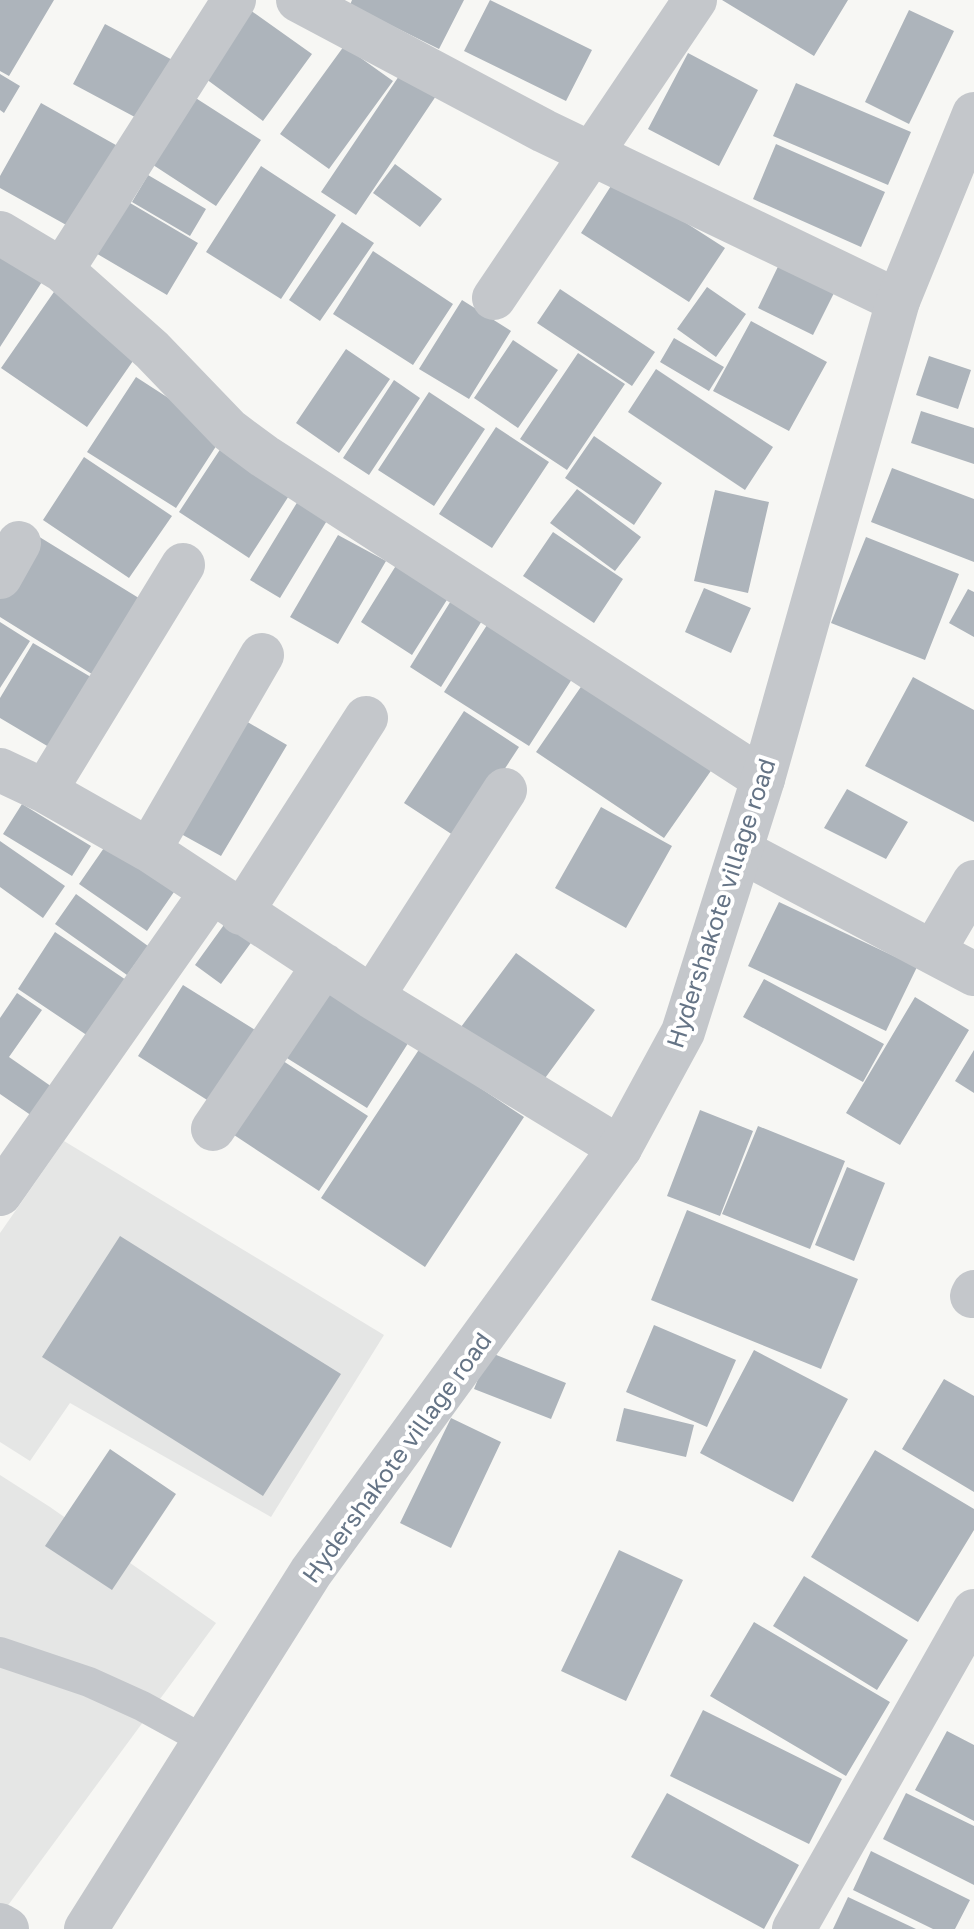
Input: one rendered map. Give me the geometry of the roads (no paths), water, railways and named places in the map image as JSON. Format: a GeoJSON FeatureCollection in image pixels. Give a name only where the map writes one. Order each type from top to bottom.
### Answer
{"type":"FeatureCollection","features":[{"type":"Feature","properties":{"kind":"street"},"geometry":{"type":"LineString","coordinates":[[62,270],[234,0]]}},
{"type":"Feature","properties":{"kind":"street"},"geometry":{"type":"LineString","coordinates":[[298,0],[502,109],[898,301]]}},
{"type":"Feature","properties":{"kind":"street"},"geometry":{"type":"LineString","coordinates":[[494,298],[695,0]]}},
{"type":"Feature","properties":{"kind":"street","name":"Hydershakote village road"},"geometry":{"type":"LineString","coordinates":[[86,1929],[311,1572],[620,1148],[683,1032],[763,779],[898,301],[974,114]]}},
{"type":"Feature","properties":{"kind":"street"},"geometry":{"type":"LineString","coordinates":[[0,233],[62,270],[152,350],[229,430],[264,456],[763,779]]}},
{"type":"Feature","properties":{"kind":"street"},"geometry":{"type":"LineString","coordinates":[[45,791],[183,565]]}},
{"type":"Feature","properties":{"kind":"street"},"geometry":{"type":"LineString","coordinates":[[149,850],[262,655]]}},
{"type":"Feature","properties":{"kind":"street"},"geometry":{"type":"LineString","coordinates":[[0,1194],[366,718]]}},
{"type":"Feature","properties":{"kind":"street"},"geometry":{"type":"LineString","coordinates":[[0,770],[45,791],[149,850],[372,997],[620,1148]]}},
{"type":"Feature","properties":{"kind":"street"},"geometry":{"type":"LineString","coordinates":[[372,997],[505,790]]}},
{"type":"Feature","properties":{"kind":"street"},"geometry":{"type":"LineString","coordinates":[[741,851],[974,974]]}},
{"type":"Feature","properties":{"kind":"street"},"geometry":{"type":"LineString","coordinates":[[933,952],[974,882]]}},
{"type":"Feature","properties":{"kind":"street"},"geometry":{"type":"LineString","coordinates":[[213,1129],[324,965]]}},
{"type":"Feature","properties":{"kind":"street"},"geometry":{"type":"LineString","coordinates":[[794,1929],[974,1611]]}},
{"type":"Feature","properties":{"kind":"street"},"geometry":{"type":"LineString","coordinates":[[0,1925],[7,1929]]}},
{"type":"Feature","properties":{"kind":"lane"},"geometry":{"type":"LineString","coordinates":[[0,1652],[89,1682],[142,1706],[204,1740]]}}]}
